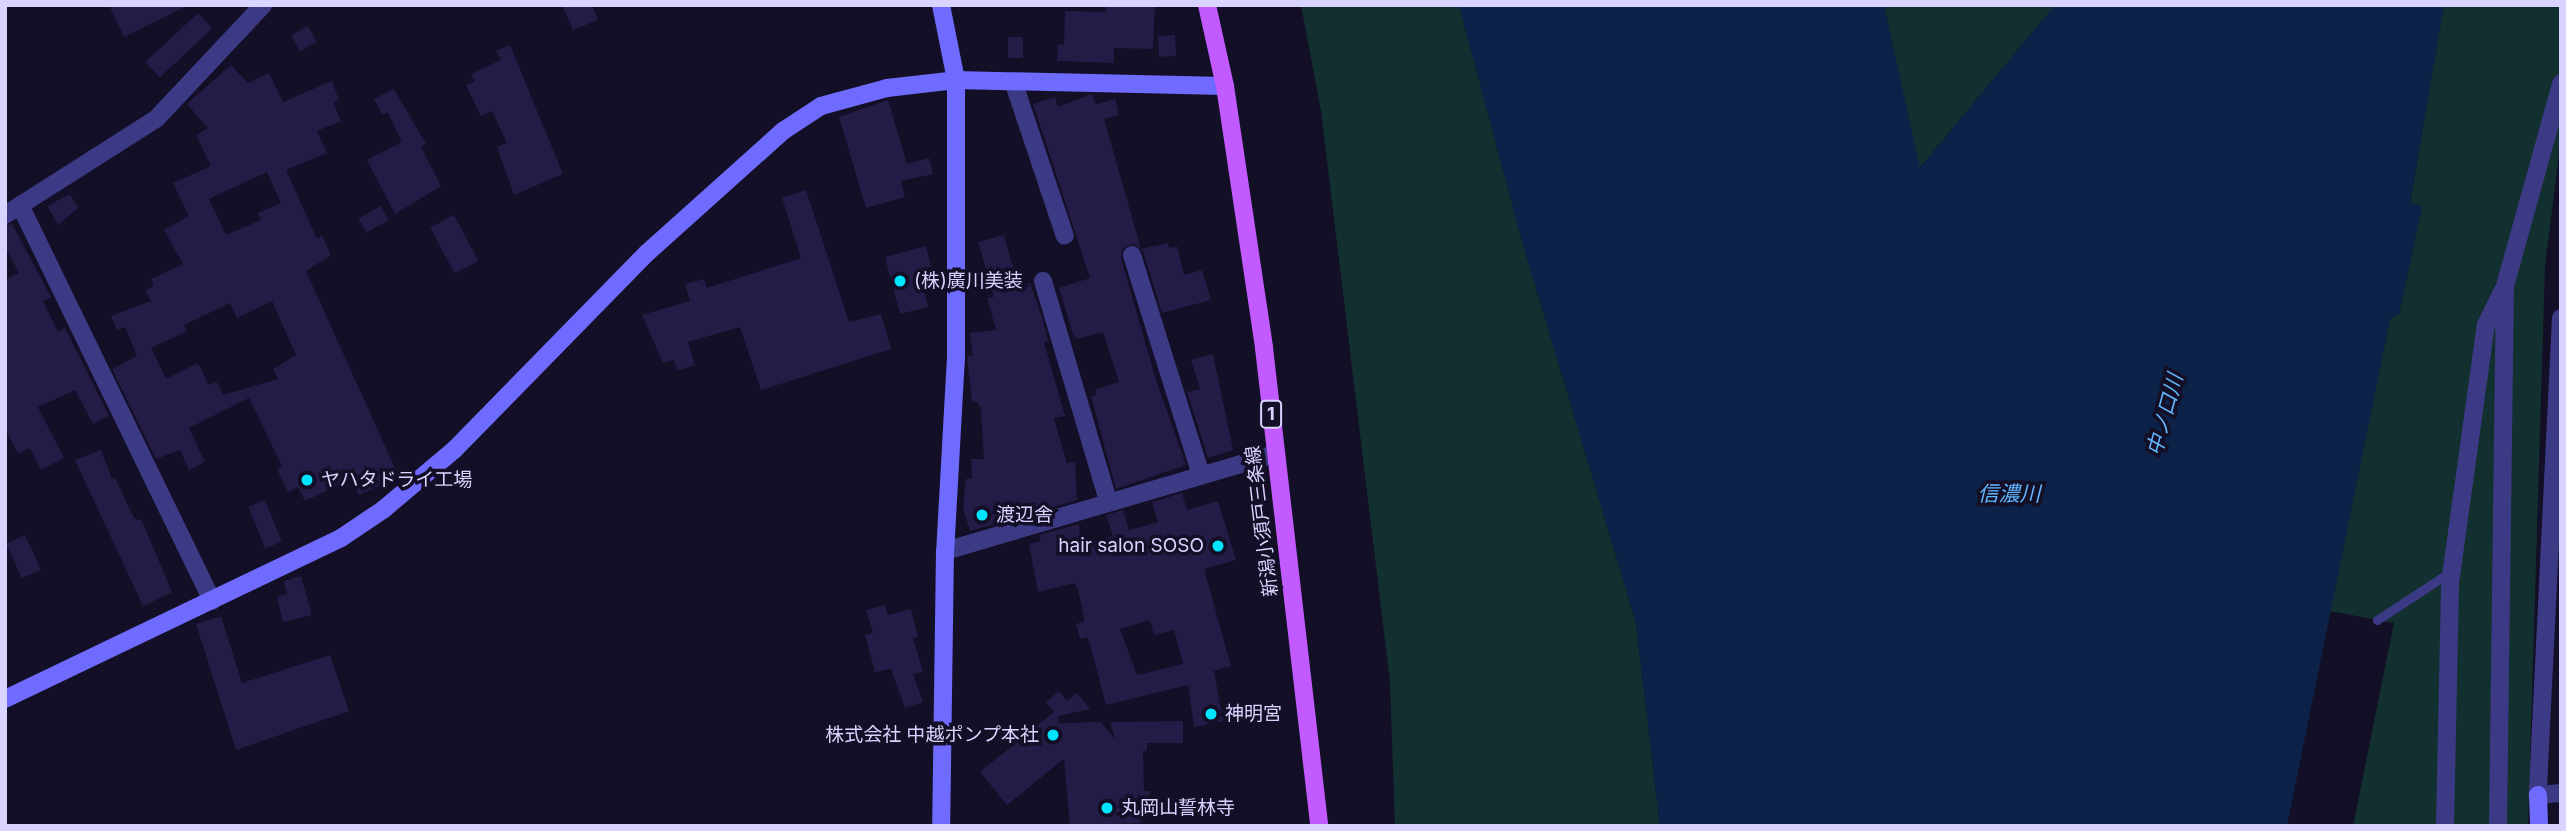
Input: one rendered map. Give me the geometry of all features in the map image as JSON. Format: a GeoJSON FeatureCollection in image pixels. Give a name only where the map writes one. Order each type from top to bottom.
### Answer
{"type":"FeatureCollection","features":[{"type":"Feature","properties":{"kind":"main road","name":"新潟小須戸三条線"},"geometry":{"type":"LineString","coordinates":[[1207,5],[1225,86],[1264,348],[1319,826]]}},
{"type":"Feature","properties":{"kind":"street"},"geometry":{"type":"LineString","coordinates":[[212,601],[13,210],[157,118],[263,5]]}},
{"type":"Feature","properties":{"kind":"street"},"geometry":{"type":"LineString","coordinates":[[941,5],[956,80],[956,357],[946,551],[941,826]]}},
{"type":"Feature","properties":{"kind":"street"},"geometry":{"type":"LineString","coordinates":[[5,699],[341,538],[384,509],[454,450],[646,254],[783,131],[821,106],[887,88],[956,80],[1225,86]]}},
{"type":"Feature","properties":{"kind":"street"},"geometry":{"type":"LineString","coordinates":[[1013,80],[1065,236]]}},
{"type":"Feature","properties":{"kind":"street"},"geometry":{"type":"LineString","coordinates":[[2445,826],[2452,571],[2486,325],[2505,286],[2561,84]]}},
{"type":"Feature","properties":{"kind":"street"},"geometry":{"type":"LineString","coordinates":[[1132,255],[1201,475]]}},
{"type":"Feature","properties":{"kind":"street"},"geometry":{"type":"LineString","coordinates":[[1042,281],[1108,501]]}},
{"type":"Feature","properties":{"kind":"street"},"geometry":{"type":"LineString","coordinates":[[2498,826],[2505,286]]}},
{"type":"Feature","properties":{"kind":"street"},"geometry":{"type":"LineString","coordinates":[[2539,826],[2538,795],[2561,318]]}},
{"type":"Feature","properties":{"kind":"street"},"geometry":{"type":"LineString","coordinates":[[946,551],[1108,501],[1275,454]]}},
{"type":"Feature","properties":{"kind":"street"},"geometry":{"type":"LineString","coordinates":[[2538,795],[2561,793]]}},
{"type":"Feature","properties":{"kind":"lane"},"geometry":{"type":"LineString","coordinates":[[2377,620],[2452,571]]}},
{"type":"Feature","properties":{"kind":"green space"},"geometry":{"type":"Polygon","coordinates":[[[1301,5],[1459,5],[1522,241],[1636,623],[1660,826],[1395,826],[1390,682],[1321,111],[1301,5]]]}},
{"type":"Feature","properties":{"kind":"green space"},"geometry":{"type":"Polygon","coordinates":[[[1884,5],[2055,5],[1919,169],[1884,5]]]}},
{"type":"Feature","properties":{"kind":"green space"},"geometry":{"type":"Polygon","coordinates":[[[2444,5],[2561,5],[2561,138],[2545,266],[2528,826],[2353,826],[2394,623],[2330,611],[2390,319],[2399,314],[2422,206],[2410,203],[2444,5]]]}},
{"type":"Feature","properties":{"kind":"water","name":"信濃川"},"geometry":{"type":"Polygon","coordinates":[[[1459,5],[1884,5],[1920,168],[2055,5],[2444,5],[2410,203],[2422,206],[2399,314],[2390,319],[2287,826],[1660,826],[1636,623],[1522,241],[1459,5]]]}},
{"type":"Feature","properties":{"kind":"building"},"geometry":{"type":"Polygon","coordinates":[[[109,5],[189,5],[124,37],[109,5]]]}},
{"type":"Feature","properties":{"kind":"building"},"geometry":{"type":"Polygon","coordinates":[[[562,5],[592,5],[598,20],[573,30],[562,5]]]}},
{"type":"Feature","properties":{"kind":"building"},"geometry":{"type":"Polygon","coordinates":[[[1106,5],[1155,5],[1153,49],[1114,48],[1114,63],[1057,61],[1058,44],[1064,45],[1065,11],[1106,12],[1106,5]]]}},
{"type":"Feature","properties":{"kind":"building"},"geometry":{"type":"Polygon","coordinates":[[[198,13],[212,28],[160,77],[145,62],[198,13]]]}},
{"type":"Feature","properties":{"kind":"building"},"geometry":{"type":"Polygon","coordinates":[[[308,26],[317,42],[300,51],[291,35],[308,26]]]}},
{"type":"Feature","properties":{"kind":"building"},"geometry":{"type":"Polygon","coordinates":[[[1175,35],[1176,56],[1159,57],[1158,36],[1175,35]]]}},
{"type":"Feature","properties":{"kind":"building"},"geometry":{"type":"Polygon","coordinates":[[[1008,37],[1023,37],[1023,58],[1008,58],[1008,37]]]}},
{"type":"Feature","properties":{"kind":"building"},"geometry":{"type":"Polygon","coordinates":[[[510,45],[563,174],[514,195],[497,147],[507,143],[492,111],[481,116],[466,85],[475,81],[471,74],[501,60],[496,51],[510,45]]]}},
{"type":"Feature","properties":{"kind":"building"},"geometry":{"type":"Polygon","coordinates":[[[231,65],[248,83],[269,73],[283,102],[332,81],[339,100],[333,102],[341,121],[317,131],[327,153],[286,170],[317,239],[322,236],[331,255],[306,271],[399,477],[359,495],[352,479],[305,501],[298,487],[288,492],[277,469],[282,466],[249,398],[189,428],[205,462],[189,470],[180,450],[156,459],[112,369],[137,356],[125,327],[117,330],[111,316],[151,301],[145,290],[154,286],[151,279],[183,264],[164,230],[189,216],[173,183],[211,166],[196,135],[208,128],[187,104],[231,65]],[[267,172],[209,199],[226,235],[261,220],[258,213],[281,203],[267,172]],[[272,301],[237,318],[230,303],[184,325],[187,331],[151,348],[166,379],[198,363],[209,385],[217,382],[223,395],[278,379],[273,369],[296,355],[272,301]]]}},
{"type":"Feature","properties":{"kind":"building"},"geometry":{"type":"Polygon","coordinates":[[[394,89],[426,144],[421,147],[441,186],[395,214],[367,160],[402,142],[388,113],[382,115],[374,99],[394,89]]]}},
{"type":"Feature","properties":{"kind":"building"},"geometry":{"type":"Polygon","coordinates":[[[1092,94],[1096,104],[1115,99],[1119,115],[1104,119],[1141,249],[1168,243],[1169,248],[1177,246],[1184,275],[1202,270],[1211,300],[1162,313],[1143,251],[1134,244],[1123,248],[1121,258],[1155,377],[1186,465],[1116,489],[1091,396],[1096,395],[1095,390],[1119,382],[1103,332],[1077,339],[1073,334],[1059,288],[1090,278],[1033,104],[1055,97],[1058,107],[1092,94]]]}},
{"type":"Feature","properties":{"kind":"building"},"geometry":{"type":"Polygon","coordinates":[[[888,100],[907,164],[929,158],[933,174],[901,181],[905,197],[866,208],[839,117],[888,100]]]}},
{"type":"Feature","properties":{"kind":"building"},"geometry":{"type":"Polygon","coordinates":[[[806,190],[849,322],[881,314],[891,349],[761,390],[740,327],[688,342],[695,365],[677,371],[674,360],[663,363],[642,315],[690,301],[685,284],[704,279],[707,288],[801,258],[782,198],[806,190]]]}},
{"type":"Feature","properties":{"kind":"building"},"geometry":{"type":"Polygon","coordinates":[[[70,194],[78,208],[58,225],[47,206],[70,194]]]}},
{"type":"Feature","properties":{"kind":"building"},"geometry":{"type":"Polygon","coordinates":[[[381,206],[389,220],[366,233],[358,219],[381,206]]]}},
{"type":"Feature","properties":{"kind":"building"},"geometry":{"type":"Polygon","coordinates":[[[454,215],[478,261],[455,274],[430,228],[454,215]]]}},
{"type":"Feature","properties":{"kind":"building"},"geometry":{"type":"Polygon","coordinates":[[[12,224],[51,297],[43,301],[58,332],[65,328],[109,416],[93,424],[75,390],[38,407],[64,458],[41,470],[30,448],[18,454],[5,428],[5,280],[19,273],[5,246],[5,226],[12,224]]]}},
{"type":"Feature","properties":{"kind":"building"},"geometry":{"type":"Polygon","coordinates":[[[1004,235],[1018,286],[1030,283],[1043,320],[1048,341],[1044,342],[1065,416],[1054,418],[1067,464],[1075,461],[1077,500],[1033,513],[1032,508],[999,515],[1001,522],[970,531],[963,508],[966,479],[972,479],[971,459],[984,459],[981,411],[978,402],[972,402],[967,356],[973,355],[970,333],[996,330],[987,298],[994,297],[978,242],[1004,235]]]}},
{"type":"Feature","properties":{"kind":"building","name":"(株)廣川美装"},"geometry":{"type":"Polygon","coordinates":[[[926,246],[931,267],[918,270],[928,307],[900,314],[885,257],[926,246]]]}},
{"type":"Feature","properties":{"kind":"building"},"geometry":{"type":"Polygon","coordinates":[[[1213,354],[1233,450],[1208,458],[1187,392],[1200,389],[1191,360],[1213,354]]]}},
{"type":"Feature","properties":{"kind":"building"},"geometry":{"type":"Polygon","coordinates":[[[101,450],[112,479],[115,478],[134,518],[142,521],[172,592],[143,606],[75,460],[101,450]]]}},
{"type":"Feature","properties":{"kind":"building"},"geometry":{"type":"Polygon","coordinates":[[[1182,493],[1187,510],[1218,501],[1236,560],[1204,569],[1231,666],[1214,671],[1223,721],[1194,727],[1188,685],[1106,705],[1090,644],[1087,637],[1080,639],[1076,624],[1085,621],[1074,583],[1038,592],[1029,544],[1041,541],[1039,535],[1079,524],[1080,544],[1113,536],[1106,515],[1123,510],[1129,530],[1158,522],[1152,502],[1182,493]],[[1150,620],[1120,629],[1137,675],[1183,664],[1174,630],[1154,635],[1150,620]]]}},
{"type":"Feature","properties":{"kind":"building"},"geometry":{"type":"Polygon","coordinates":[[[265,500],[282,542],[265,548],[248,507],[265,500]]]}},
{"type":"Feature","properties":{"kind":"building"},"geometry":{"type":"Polygon","coordinates":[[[25,535],[41,569],[22,578],[6,544],[25,535]]]}},
{"type":"Feature","properties":{"kind":"building"},"geometry":{"type":"Polygon","coordinates":[[[301,576],[312,615],[283,622],[277,597],[287,594],[284,581],[301,576]]]}},
{"type":"Feature","properties":{"kind":"building"},"geometry":{"type":"Polygon","coordinates":[[[885,605],[888,615],[911,609],[918,637],[913,638],[923,672],[913,674],[923,702],[905,708],[891,669],[875,672],[865,635],[873,633],[866,610],[885,605]]]}},
{"type":"Feature","properties":{"kind":"building"},"geometry":{"type":"Polygon","coordinates":[[[221,616],[242,683],[330,655],[349,711],[236,750],[196,624],[221,616]]]}},
{"type":"Feature","properties":{"kind":"building"},"geometry":{"type":"Polygon","coordinates":[[[1059,691],[1067,701],[1077,693],[1090,709],[1058,716],[1059,723],[1101,722],[1115,739],[1110,722],[1183,721],[1183,743],[1147,743],[1147,751],[1143,751],[1144,791],[1150,791],[1150,811],[1141,811],[1141,823],[1070,826],[1064,759],[1007,805],[980,772],[1054,712],[1046,702],[1059,691]]]}},
{"type":"Feature","properties":{"kind":"place","name":"(株)廣川美装"},"geometry":{"type":"Point","coordinates":[900,281]}},
{"type":"Feature","properties":{"kind":"place","name":"ヤハタドライ工場"},"geometry":{"type":"Point","coordinates":[307,480]}},
{"type":"Feature","properties":{"kind":"place","name":"渡辺舎"},"geometry":{"type":"Point","coordinates":[982,515]}},
{"type":"Feature","properties":{"kind":"place","name":"hair salon SOSO"},"geometry":{"type":"Point","coordinates":[1218,546]}},
{"type":"Feature","properties":{"kind":"place","name":"神明宮"},"geometry":{"type":"Point","coordinates":[1211,714]}},
{"type":"Feature","properties":{"kind":"place","name":"株式会社 中越ポンプ本社"},"geometry":{"type":"Point","coordinates":[1053,735]}},
{"type":"Feature","properties":{"kind":"place","name":"丸岡山誓林寺"},"geometry":{"type":"Point","coordinates":[1107,808]}},
{"type":"Feature","properties":{"kind":"water label","name":"中ノ口川"},"geometry":{"type":"Point","coordinates":[2165,415]}}]}
